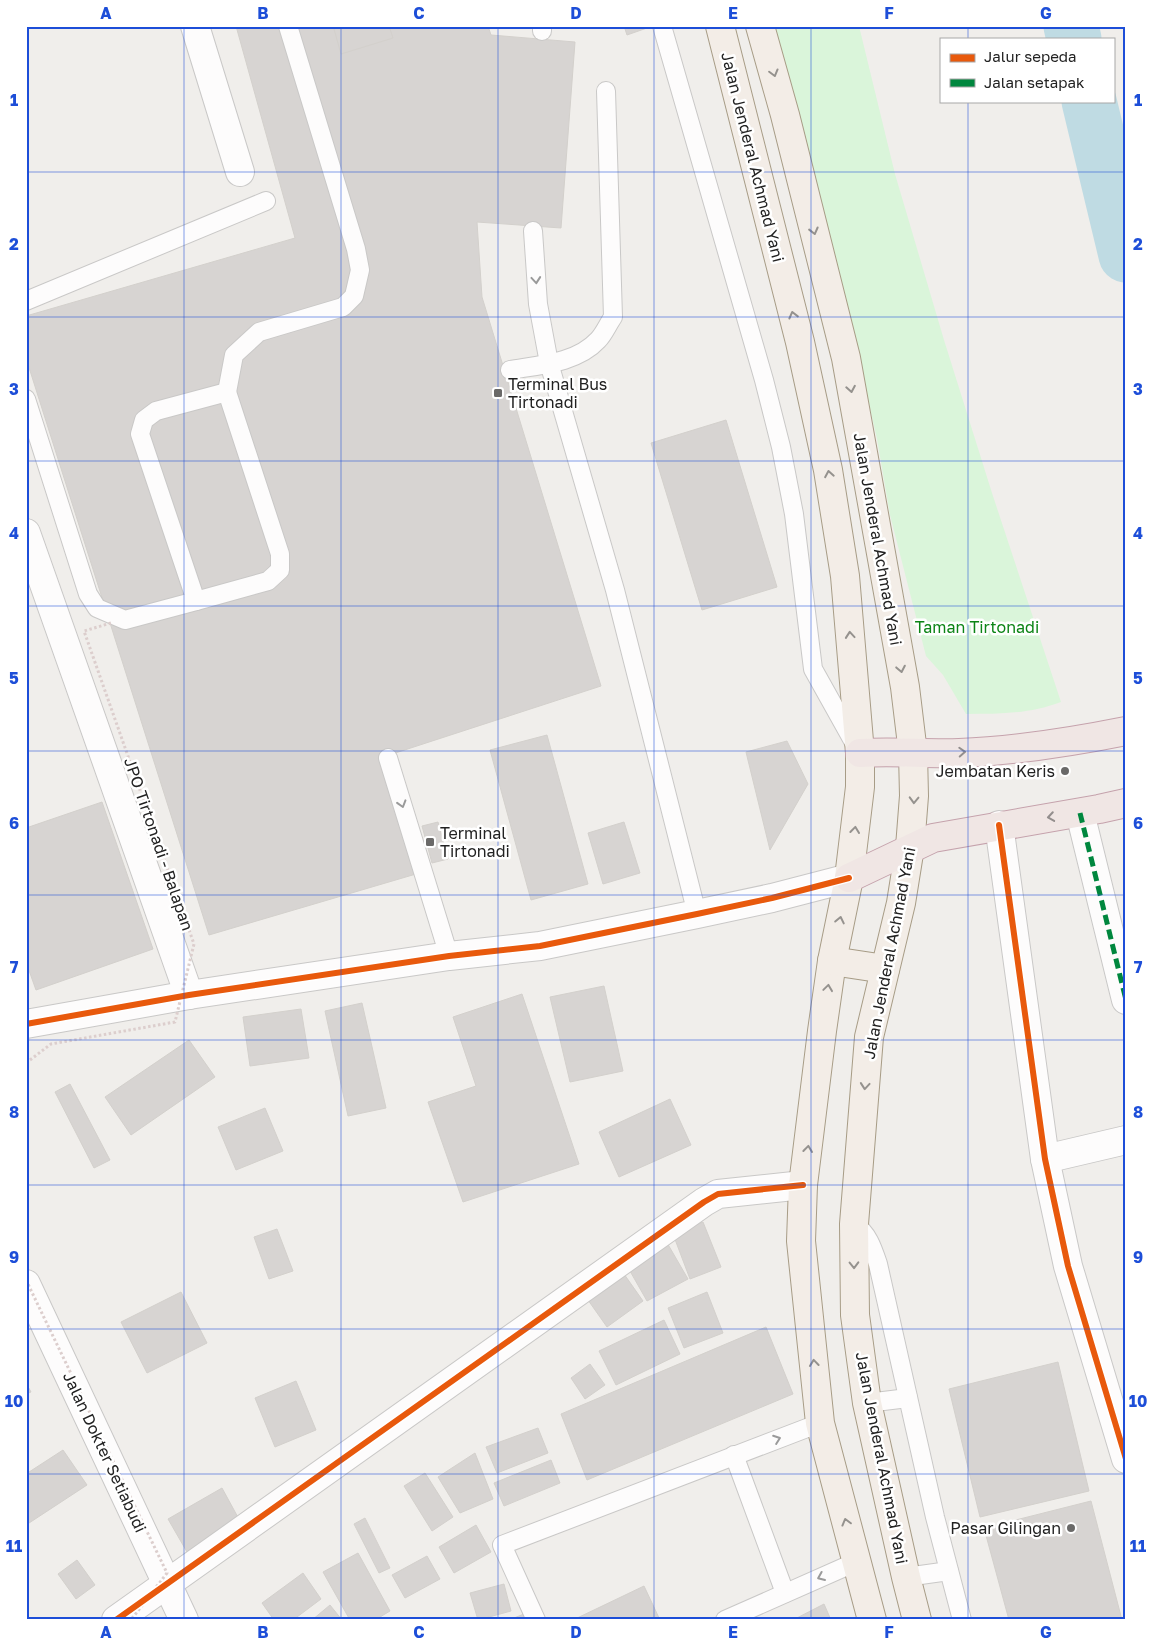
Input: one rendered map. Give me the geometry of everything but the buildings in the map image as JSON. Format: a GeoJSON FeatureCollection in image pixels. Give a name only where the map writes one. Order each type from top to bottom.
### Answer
{"type":"FeatureCollection","features":[{"type":"Feature","properties":{"kind":"highway"},"geometry":{"type":"LineString","coordinates":[[860,753],[886,751],[960,753],[1090,738],[1126,731]]}},
{"type":"Feature","properties":{"kind":"highway"},"geometry":{"type":"LineString","coordinates":[[849,878],[910,847],[933,838],[1126,803]]}},
{"type":"Feature","properties":{"kind":"main road","name":"Jalan Jenderal Achmad Yani"},"geometry":{"type":"LineString","coordinates":[[720,26],[800,342],[828,470],[845,576],[860,753],[860,787],[849,878],[832,961],[822,1031],[803,1185],[801,1241],[820,1423],[872,1620]]}},
{"type":"Feature","properties":{"kind":"main road","name":"Jalan Jenderal Achmad Yani"},"geometry":{"type":"LineString","coordinates":[[760,26],[785,115],[846,358],[905,688],[913,753],[914,796],[910,847],[901,903],[869,1037],[854,1224],[855,1315],[867,1402],[917,1620]]}},
{"type":"Feature","properties":{"kind":"main road"},"geometry":{"type":"LineString","coordinates":[[832,961],[885,969]]}},
{"type":"Feature","properties":{"kind":"street"},"geometry":{"type":"LineString","coordinates":[[195,26],[240,172]]}},
{"type":"Feature","properties":{"kind":"street"},"geometry":{"type":"LineString","coordinates":[[26,533],[190,994]]}},
{"type":"Feature","properties":{"kind":"street"},"geometry":{"type":"LineString","coordinates":[[1090,811],[1126,1000]]}},
{"type":"Feature","properties":{"kind":"street"},"geometry":{"type":"LineString","coordinates":[[999,825],[1044,1159],[1068,1266],[1126,1459]]}},
{"type":"Feature","properties":{"kind":"street"},"geometry":{"type":"LineString","coordinates":[[26,1024],[190,994],[449,956],[540,946],[772,898],[849,878]]}},
{"type":"Feature","properties":{"kind":"street"},"geometry":{"type":"LineString","coordinates":[[1044,1159],[1126,1140]]}},
{"type":"Feature","properties":{"kind":"street"},"geometry":{"type":"LineString","coordinates":[[116,1620],[704,1202],[718,1194],[803,1185]]}},
{"type":"Feature","properties":{"kind":"street","name":"Jalan Dokter Setiabudi"},"geometry":{"type":"LineString","coordinates":[[26,1284],[184,1620]]}},
{"type":"Feature","properties":{"kind":"lane"},"geometry":{"type":"LineString","coordinates":[[26,399],[88,594],[97,608],[125,620],[268,580],[280,570],[280,554],[227,392],[234,355],[259,332],[343,307],[354,296],[360,270],[356,248],[288,26]]}},
{"type":"Feature","properties":{"kind":"lane"},"geometry":{"type":"LineString","coordinates":[[662,26],[781,447],[794,514],[813,669],[860,753]]}},
{"type":"Feature","properties":{"kind":"lane"},"geometry":{"type":"LineString","coordinates":[[510,370],[549,363],[582,354],[600,339],[613,317],[606,91]]}},
{"type":"Feature","properties":{"kind":"lane"},"geometry":{"type":"LineString","coordinates":[[26,301],[266,201]]}},
{"type":"Feature","properties":{"kind":"lane"},"geometry":{"type":"LineString","coordinates":[[533,231],[538,304],[549,363],[615,590],[696,914]]}},
{"type":"Feature","properties":{"kind":"lane"},"geometry":{"type":"LineString","coordinates":[[196,601],[140,434],[144,420],[156,411],[227,392]]}},
{"type":"Feature","properties":{"kind":"lane"},"geometry":{"type":"LineString","coordinates":[[388,758],[449,956]]}},
{"type":"Feature","properties":{"kind":"lane"},"geometry":{"type":"LineString","coordinates":[[854,1224],[862,1229],[872,1245],[878,1264],[935,1516],[962,1620]]}},
{"type":"Feature","properties":{"kind":"lane"},"geometry":{"type":"LineString","coordinates":[[867,1402],[908,1398]]}},
{"type":"Feature","properties":{"kind":"lane"},"geometry":{"type":"LineString","coordinates":[[536,1620],[502,1545],[820,1423]]}},
{"type":"Feature","properties":{"kind":"lane"},"geometry":{"type":"LineString","coordinates":[[734,1455],[785,1593]]}},
{"type":"Feature","properties":{"kind":"lane"},"geometry":{"type":"LineString","coordinates":[[725,1620],[856,1562]]}},
{"type":"Feature","properties":{"kind":"lane"},"geometry":{"type":"LineString","coordinates":[[906,1576],[949,1571]]}},
{"type":"Feature","properties":{"kind":"path"},"geometry":{"type":"LineString","coordinates":[[26,1280],[167,1573],[130,1620]]}},
{"type":"Feature","properties":{"kind":"green space","name":"Taman Tirtonadi"},"geometry":{"type":"Polygon","coordinates":[[[773,26],[859,26],[895,174],[944,340],[1061,702],[1026,711],[966,714],[943,675],[926,656],[890,515],[877,439],[842,285],[815,191],[773,26]]]}},
{"type":"Feature","properties":{"kind":"waterway"},"geometry":{"type":"LineString","coordinates":[[1071,26],[1074,38]]}},
{"type":"Feature","properties":{"kind":"waterway"},"geometry":{"type":"LineString","coordinates":[[1089,102],[1126,255]]}},
{"type":"Feature","properties":{"kind":"marked path"},"geometry":{"type":"LineString","coordinates":[[1080,813],[1126,1000]]}},
{"type":"Feature","properties":{"kind":"cycle path"},"geometry":{"type":"LineString","coordinates":[[999,825],[1045,1159],[1068,1266],[1126,1459]]}},
{"type":"Feature","properties":{"kind":"cycle path"},"geometry":{"type":"LineString","coordinates":[[26,1024],[189,995],[449,956],[540,946],[772,898],[849,878]]}},
{"type":"Feature","properties":{"kind":"cycle path"},"geometry":{"type":"LineString","coordinates":[[116,1620],[704,1202],[718,1194],[803,1185]]}},
{"type":"Feature","properties":{"kind":"place","name":"Terminal Bus Tirtonadi"},"geometry":{"type":"Point","coordinates":[498,393]}},
{"type":"Feature","properties":{"kind":"place","name":"Jembatan Keris"},"geometry":{"type":"Point","coordinates":[1065,771]}},
{"type":"Feature","properties":{"kind":"place","name":"Terminal Tirtonadi"},"geometry":{"type":"Point","coordinates":[430,842]}},
{"type":"Feature","properties":{"kind":"place","name":"Pasar Gilingan"},"geometry":{"type":"Point","coordinates":[1071,1528]}}]}
